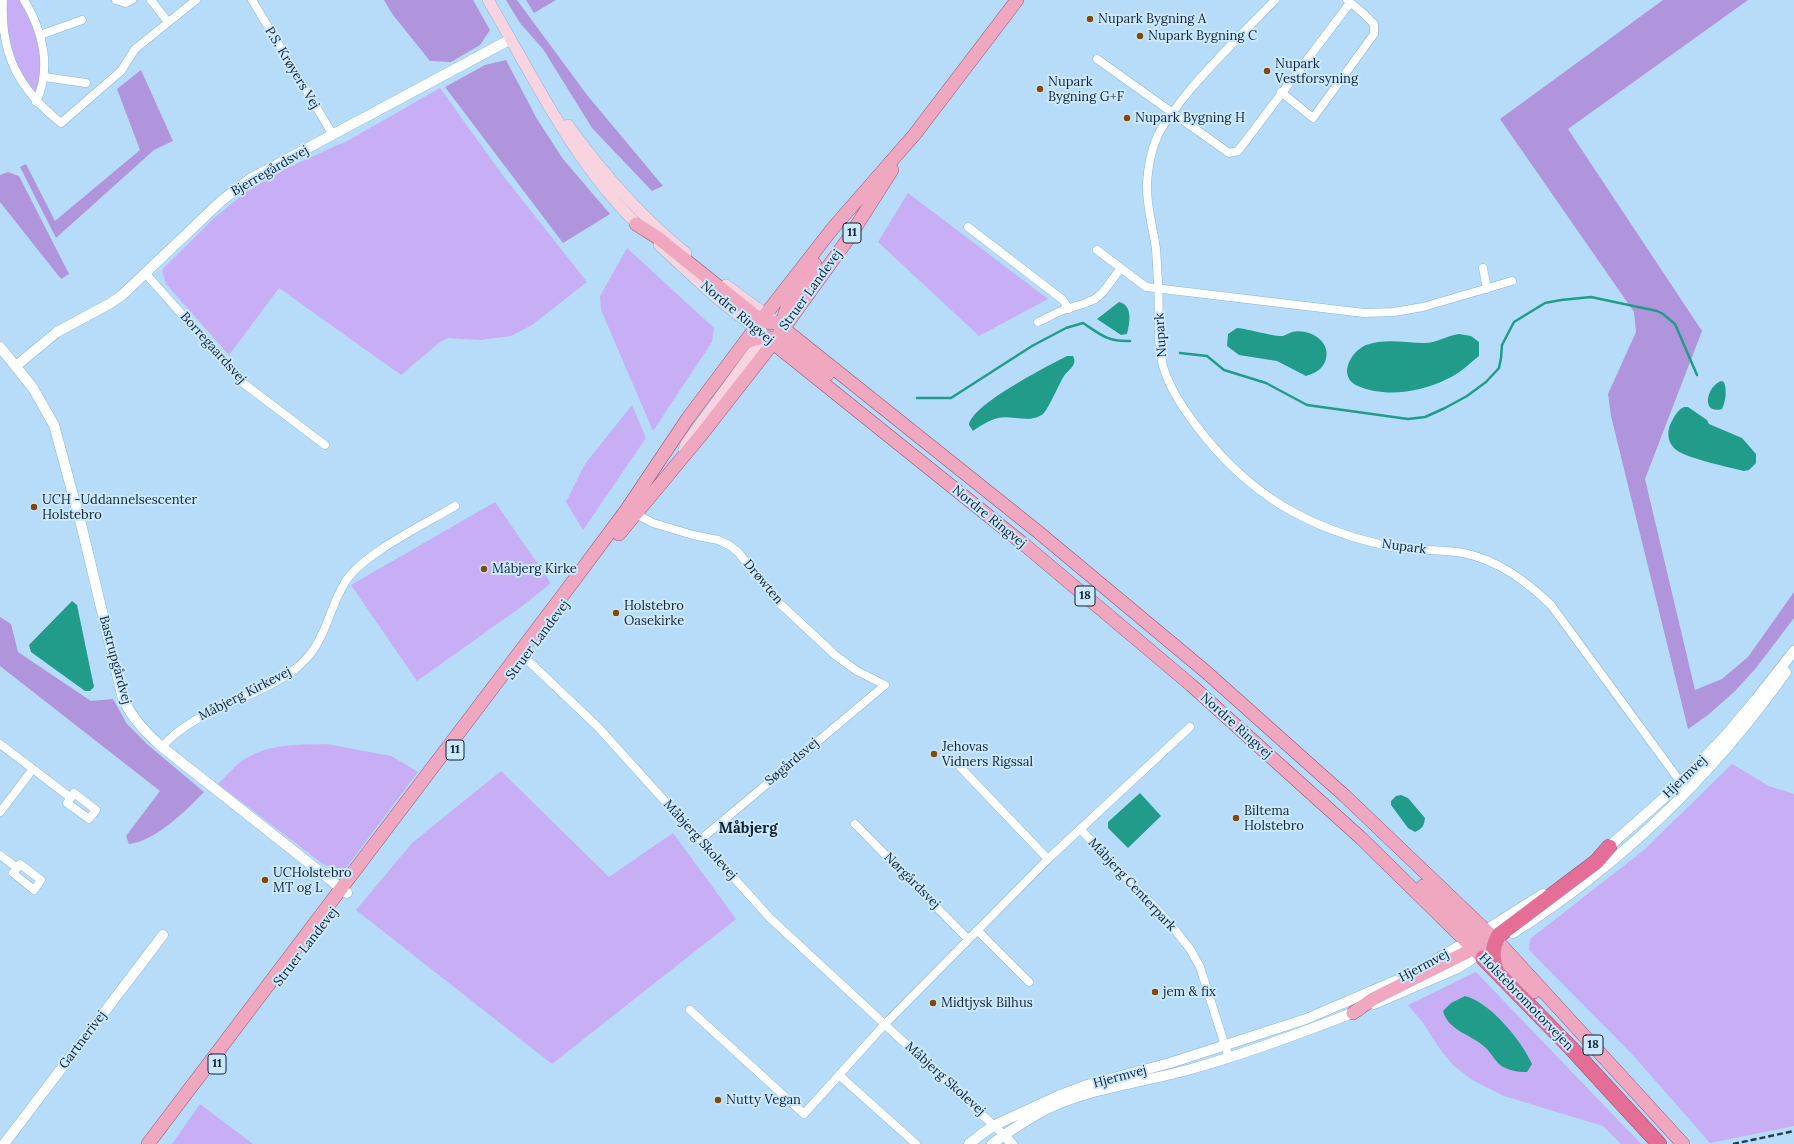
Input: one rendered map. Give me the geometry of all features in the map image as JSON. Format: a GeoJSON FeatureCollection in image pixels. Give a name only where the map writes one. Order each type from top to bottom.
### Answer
{"type":"FeatureCollection","features":[{"type":"Feature","properties":{"kind":"highway"},"geometry":{"type":"LineString","coordinates":[[1484,945],[1596,862],[1609,847]]}},
{"type":"Feature","properties":{"kind":"highway","name":"Holstebromotorvejen"},"geometry":{"type":"LineString","coordinates":[[1484,945],[1497,972],[1577,1054],[1659,1144]]}},
{"type":"Feature","properties":{"kind":"main road","name":"Nordre Ringvej"},"geometry":{"type":"LineString","coordinates":[[488,0],[527,67],[548,108],[582,159],[603,187],[636,224]]}},
{"type":"Feature","properties":{"kind":"main road","name":"Struer Landevej"},"geometry":{"type":"LineString","coordinates":[[631,511],[680,460],[702,434],[773,330],[832,228],[915,134],[1017,0]]}},
{"type":"Feature","properties":{"kind":"main road","name":"Nordre Ringvej"},"geometry":{"type":"LineString","coordinates":[[527,67],[579,140],[612,180],[641,212],[681,249],[751,303],[773,330],[790,358],[1049,566],[1191,685],[1362,839],[1484,945]]}},
{"type":"Feature","properties":{"kind":"main road","name":"Struer Landevej"},"geometry":{"type":"LineString","coordinates":[[148,1144],[344,891],[631,511],[688,418],[745,343],[773,330],[848,239],[915,134]]}},
{"type":"Feature","properties":{"kind":"main road"},"geometry":{"type":"LineString","coordinates":[[636,224],[658,238],[704,277],[773,330]]}},
{"type":"Feature","properties":{"kind":"main road","name":"Nordre Ringvej"},"geometry":{"type":"LineString","coordinates":[[773,330],[905,425],[1037,531],[1205,671],[1345,796],[1469,914],[1484,945]]}},
{"type":"Feature","properties":{"kind":"main road","name":"Struer Landevej"},"geometry":{"type":"LineString","coordinates":[[157,1144],[261,1007],[344,891]]}},
{"type":"Feature","properties":{"kind":"main road"},"geometry":{"type":"LineString","coordinates":[[1353,1013],[1373,1000],[1467,952],[1484,945]]}},
{"type":"Feature","properties":{"kind":"main road","name":"18"},"geometry":{"type":"LineString","coordinates":[[1484,945],[1580,1038],[1607,1060],[1683,1144]]}},
{"type":"Feature","properties":{"kind":"street"},"geometry":{"type":"LineString","coordinates":[[4,0],[1,12],[1,37],[6,56],[24,89],[36,102],[61,123],[121,72],[135,49],[196,0]]}},
{"type":"Feature","properties":{"kind":"street"},"geometry":{"type":"LineString","coordinates":[[24,0],[30,10],[40,35],[44,56],[44,77],[41,91],[36,102]]}},
{"type":"Feature","properties":{"kind":"street"},"geometry":{"type":"LineString","coordinates":[[116,0],[126,3],[132,0]]}},
{"type":"Feature","properties":{"kind":"street"},"geometry":{"type":"LineString","coordinates":[[151,0],[168,22]]}},
{"type":"Feature","properties":{"kind":"street","name":"P.S. Krøyers Vej"},"geometry":{"type":"LineString","coordinates":[[252,0],[333,135]]}},
{"type":"Feature","properties":{"kind":"street","name":"Nupark"},"geometry":{"type":"LineString","coordinates":[[1275,0],[1212,64],[1171,113],[1158,135],[1151,155],[1147,181],[1147,203],[1156,249],[1160,343],[1163,364],[1170,384],[1186,411],[1204,436],[1242,476],[1269,498],[1289,510],[1326,529],[1364,541],[1400,548],[1462,553],[1495,564],[1514,574],[1533,588],[1551,605],[1687,791]]}},
{"type":"Feature","properties":{"kind":"street"},"geometry":{"type":"LineString","coordinates":[[1097,60],[1229,153],[1238,151],[1281,92],[1348,1],[1374,24],[1374,34],[1313,118],[1281,92]]}},
{"type":"Feature","properties":{"kind":"street"},"geometry":{"type":"LineString","coordinates":[[40,35],[82,20]]}},
{"type":"Feature","properties":{"kind":"street","name":"Bjerregårdsvej"},"geometry":{"type":"LineString","coordinates":[[16,366],[57,332],[121,296],[146,274],[221,201],[250,179],[511,39]]}},
{"type":"Feature","properties":{"kind":"street"},"geometry":{"type":"LineString","coordinates":[[44,77],[86,83]]}},
{"type":"Feature","properties":{"kind":"street"},"geometry":{"type":"LineString","coordinates":[[968,227],[1064,300],[1069,309]]}},
{"type":"Feature","properties":{"kind":"street"},"geometry":{"type":"LineString","coordinates":[[1097,250],[1146,287],[1371,313],[1394,312],[1423,307],[1512,281]]}},
{"type":"Feature","properties":{"kind":"street"},"geometry":{"type":"LineString","coordinates":[[1038,322],[1090,301],[1098,296],[1121,268]]}},
{"type":"Feature","properties":{"kind":"street"},"geometry":{"type":"LineString","coordinates":[[1483,268],[1487,289]]}},
{"type":"Feature","properties":{"kind":"street","name":"Borregaardsvej"},"geometry":{"type":"LineString","coordinates":[[146,274],[243,383],[325,445]]}},
{"type":"Feature","properties":{"kind":"street","name":"Bastrupgårdvej"},"geometry":{"type":"LineString","coordinates":[[0,347],[40,398],[56,432],[82,528],[123,699],[131,715],[142,730],[162,747],[344,891]]}},
{"type":"Feature","properties":{"kind":"street","name":"Måbjerg Kirkevej"},"geometry":{"type":"LineString","coordinates":[[162,747],[171,736],[185,725],[272,683],[295,669],[312,653],[322,636],[332,608],[344,583],[356,569],[371,556],[455,506]]}},
{"type":"Feature","properties":{"kind":"street","name":"Drøwten"},"geometry":{"type":"LineString","coordinates":[[631,511],[654,523],[693,535],[718,540],[729,545],[738,552],[775,599],[835,655],[857,670],[885,685]]}},
{"type":"Feature","properties":{"kind":"street","name":"Hjermvej"},"geometry":{"type":"LineString","coordinates":[[1609,847],[1680,782],[1725,736],[1794,651]]}},
{"type":"Feature","properties":{"kind":"street","name":"Måbjerg Skolevej"},"geometry":{"type":"LineString","coordinates":[[522,655],[598,727],[770,918],[884,1025],[996,1125],[1004,1135]]}},
{"type":"Feature","properties":{"kind":"street","name":"Hjermvej"},"geometry":{"type":"LineString","coordinates":[[969,1144],[996,1125],[1051,1099],[1087,1085],[1170,1063],[1306,1019],[1394,982],[1432,962],[1484,945],[1528,923],[1588,880],[1634,843],[1687,791],[1744,728],[1794,661]]}},
{"type":"Feature","properties":{"kind":"street","name":"Søgårdsvej"},"geometry":{"type":"LineString","coordinates":[[700,840],[885,685]]}},
{"type":"Feature","properties":{"kind":"street","name":"Måbjerg Centerpark"},"geometry":{"type":"LineString","coordinates":[[1190,727],[1080,829],[1168,921],[1190,949],[1200,967],[1229,1058]]}},
{"type":"Feature","properties":{"kind":"street"},"geometry":{"type":"LineString","coordinates":[[0,744],[71,798]]}},
{"type":"Feature","properties":{"kind":"street"},"geometry":{"type":"LineString","coordinates":[[961,768],[1048,859]]}},
{"type":"Feature","properties":{"kind":"street"},"geometry":{"type":"LineString","coordinates":[[0,812],[33,769]]}},
{"type":"Feature","properties":{"kind":"street","name":"Nørgårdsvej"},"geometry":{"type":"LineString","coordinates":[[855,824],[968,939]]}},
{"type":"Feature","properties":{"kind":"street"},"geometry":{"type":"LineString","coordinates":[[690,1010],[804,1114],[884,1025],[1048,859],[1080,829]]}},
{"type":"Feature","properties":{"kind":"street"},"geometry":{"type":"LineString","coordinates":[[0,855],[16,868]]}},
{"type":"Feature","properties":{"kind":"street"},"geometry":{"type":"LineString","coordinates":[[977,930],[1029,982]]}},
{"type":"Feature","properties":{"kind":"street","name":"Gartnerivej"},"geometry":{"type":"LineString","coordinates":[[4,1144],[163,935]]}},
{"type":"Feature","properties":{"kind":"street","name":"Hjermvej"},"geometry":{"type":"LineString","coordinates":[[992,1144],[1027,1119],[1052,1106],[1099,1090],[1159,1077],[1229,1058],[1353,1013]]}},
{"type":"Feature","properties":{"kind":"street"},"geometry":{"type":"LineString","coordinates":[[839,1075],[916,1144]]}},
{"type":"Feature","properties":{"kind":"street"},"geometry":{"type":"LineString","coordinates":[[1004,1135],[1012,1144]]}},
{"type":"Feature","properties":{"kind":"shaded area"},"geometry":{"type":"Polygon","coordinates":[[[5,0],[20,0],[39,36],[41,60],[36,93],[30,93],[10,63],[5,0]]]}},
{"type":"Feature","properties":{"kind":"shaded area"},"geometry":{"type":"Polygon","coordinates":[[[384,0],[473,0],[490,30],[480,45],[451,62],[430,61],[393,15],[384,0]]]}},
{"type":"Feature","properties":{"kind":"shaded area"},"geometry":{"type":"Polygon","coordinates":[[[506,0],[517,0],[587,95],[663,186],[652,191],[592,128],[543,49],[520,23],[506,0]]]}},
{"type":"Feature","properties":{"kind":"shaded area"},"geometry":{"type":"Polygon","coordinates":[[[526,0],[556,0],[534,13],[526,0]]]}},
{"type":"Feature","properties":{"kind":"shaded area"},"geometry":{"type":"Polygon","coordinates":[[[1663,0],[1748,0],[1568,129],[1702,331],[1645,479],[1695,690],[1722,679],[1748,657],[1794,592],[1794,618],[1756,668],[1735,691],[1708,715],[1688,729],[1611,416],[1608,394],[1636,332],[1634,312],[1500,119],[1663,0]]]}},
{"type":"Feature","properties":{"kind":"shaded area"},"geometry":{"type":"Polygon","coordinates":[[[506,60],[537,119],[563,159],[610,214],[563,243],[445,87],[485,65],[506,60]]]}},
{"type":"Feature","properties":{"kind":"shaded area"},"geometry":{"type":"Polygon","coordinates":[[[141,70],[173,141],[154,150],[56,238],[20,167],[26,164],[55,221],[140,150],[117,89],[141,70]]]}},
{"type":"Feature","properties":{"kind":"shaded area"},"geometry":{"type":"Polygon","coordinates":[[[440,88],[501,173],[587,282],[532,325],[511,336],[480,340],[448,338],[440,342],[401,375],[279,288],[229,355],[166,284],[162,270],[214,218],[246,192],[285,169],[349,140],[440,88]]]}},
{"type":"Feature","properties":{"kind":"shaded area"},"geometry":{"type":"Polygon","coordinates":[[[8,172],[19,176],[69,274],[61,279],[0,202],[0,175],[8,172]]]}},
{"type":"Feature","properties":{"kind":"shaded area"},"geometry":{"type":"Polygon","coordinates":[[[908,193],[1048,299],[979,336],[878,242],[908,193]]]}},
{"type":"Feature","properties":{"kind":"shaded area"},"geometry":{"type":"Polygon","coordinates":[[[627,248],[714,328],[712,342],[653,431],[601,310],[600,296],[627,248]]]}},
{"type":"Feature","properties":{"kind":"shaded area"},"geometry":{"type":"Polygon","coordinates":[[[1119,302],[1127,307],[1129,315],[1127,334],[1121,335],[1097,319],[1119,302]]]}},
{"type":"Feature","properties":{"kind":"shaded area"},"geometry":{"type":"Polygon","coordinates":[[[1237,328],[1279,336],[1298,331],[1311,334],[1322,341],[1325,346],[1327,352],[1326,359],[1319,370],[1306,376],[1277,361],[1239,355],[1227,346],[1228,334],[1237,328]]]}},
{"type":"Feature","properties":{"kind":"shaded area"},"geometry":{"type":"Polygon","coordinates":[[[1459,334],[1471,336],[1479,342],[1479,356],[1464,369],[1437,384],[1403,392],[1380,392],[1358,386],[1348,377],[1348,365],[1351,359],[1360,348],[1366,345],[1388,341],[1428,343],[1459,334]]]}},
{"type":"Feature","properties":{"kind":"shaded area"},"geometry":{"type":"Polygon","coordinates":[[[1067,356],[1073,356],[1074,364],[1064,376],[1048,408],[1043,414],[1038,417],[1027,419],[998,418],[973,431],[969,425],[973,416],[983,407],[1012,386],[1067,356]]]}},
{"type":"Feature","properties":{"kind":"shaded area"},"geometry":{"type":"Polygon","coordinates":[[[1721,381],[1724,382],[1725,385],[1725,399],[1722,409],[1715,410],[1708,404],[1709,394],[1716,384],[1721,381]]]}},
{"type":"Feature","properties":{"kind":"shaded area"},"geometry":{"type":"Polygon","coordinates":[[[632,405],[646,438],[583,530],[566,502],[585,464],[632,405]]]}},
{"type":"Feature","properties":{"kind":"shaded area"},"geometry":{"type":"Polygon","coordinates":[[[1684,407],[1688,407],[1707,420],[1709,424],[1742,438],[1756,454],[1756,463],[1749,470],[1744,471],[1696,459],[1679,452],[1672,446],[1668,434],[1670,425],[1676,414],[1684,407]]]}},
{"type":"Feature","properties":{"kind":"shaded area"},"geometry":{"type":"Polygon","coordinates":[[[495,502],[549,580],[550,584],[521,607],[417,681],[351,585],[495,502]]]}},
{"type":"Feature","properties":{"kind":"shaded area"},"geometry":{"type":"Polygon","coordinates":[[[72,601],[77,605],[94,687],[90,691],[85,691],[31,652],[29,645],[72,601]]]}},
{"type":"Feature","properties":{"kind":"shaded area"},"geometry":{"type":"Polygon","coordinates":[[[0,617],[11,624],[18,652],[91,701],[113,699],[127,724],[148,745],[204,792],[170,824],[149,838],[129,844],[126,836],[160,791],[0,666],[0,617]]]}},
{"type":"Feature","properties":{"kind":"shaded area"},"geometry":{"type":"Polygon","coordinates":[[[327,744],[391,756],[418,772],[343,872],[323,864],[218,784],[238,764],[258,752],[280,746],[327,744]]]}},
{"type":"Feature","properties":{"kind":"shaded area"},"geometry":{"type":"Polygon","coordinates":[[[1732,764],[1769,786],[1794,794],[1794,1126],[1710,1143],[1631,1053],[1529,950],[1530,939],[1644,850],[1732,764]]]}},
{"type":"Feature","properties":{"kind":"shaded area"},"geometry":{"type":"Polygon","coordinates":[[[501,771],[609,877],[673,833],[736,919],[552,1064],[356,910],[412,843],[501,771]]]}},
{"type":"Feature","properties":{"kind":"shaded area"},"geometry":{"type":"Polygon","coordinates":[[[1140,793],[1161,816],[1128,848],[1108,828],[1108,822],[1140,793]]]}},
{"type":"Feature","properties":{"kind":"shaded area"},"geometry":{"type":"Polygon","coordinates":[[[1401,795],[1408,798],[1425,818],[1422,827],[1415,832],[1408,828],[1391,805],[1391,801],[1396,796],[1401,795]]]}},
{"type":"Feature","properties":{"kind":"shaded area"},"geometry":{"type":"Polygon","coordinates":[[[1476,972],[1641,1144],[1621,1144],[1603,1126],[1504,1096],[1472,1080],[1453,1065],[1408,1005],[1476,972]]]}},
{"type":"Feature","properties":{"kind":"shaded area"},"geometry":{"type":"Polygon","coordinates":[[[1465,996],[1485,1006],[1495,1014],[1513,1034],[1532,1064],[1527,1072],[1515,1071],[1503,1067],[1481,1043],[1455,1028],[1450,1023],[1443,1011],[1451,1003],[1465,996]]]}},
{"type":"Feature","properties":{"kind":"shaded area"},"geometry":{"type":"Polygon","coordinates":[[[200,1104],[253,1144],[172,1144],[200,1104]]]}},
{"type":"Feature","properties":{"kind":"waterway"},"geometry":{"type":"LineString","coordinates":[[1180,353],[1207,356],[1224,370],[1266,383],[1307,405],[1408,419],[1425,417],[1467,396],[1486,382],[1499,368],[1502,345],[1514,322],[1545,303],[1591,297],[1657,311],[1663,314],[1675,324],[1697,375]]}},
{"type":"Feature","properties":{"kind":"waterway"},"geometry":{"type":"LineString","coordinates":[[917,398],[951,398],[1032,346],[1066,328],[1083,323],[1110,339],[1130,341]]}},
{"type":"Feature","properties":{"kind":"railway"},"geometry":{"type":"LineString","coordinates":[[1733,1144],[1794,1131]]}},
{"type":"Feature","properties":{"kind":"place","name":"Nupark Bygning A"},"geometry":{"type":"Point","coordinates":[1090,19]}},
{"type":"Feature","properties":{"kind":"place","name":"Nupark Bygning C"},"geometry":{"type":"Point","coordinates":[1140,36]}},
{"type":"Feature","properties":{"kind":"place","name":"Nupark Vestforsyning"},"geometry":{"type":"Point","coordinates":[1267,71]}},
{"type":"Feature","properties":{"kind":"place","name":"Nupark Bygning G+F"},"geometry":{"type":"Point","coordinates":[1040,89]}},
{"type":"Feature","properties":{"kind":"place","name":"Nupark Bygning H"},"geometry":{"type":"Point","coordinates":[1127,118]}},
{"type":"Feature","properties":{"kind":"place","name":"UCH -Uddannelsescenter Holstebro"},"geometry":{"type":"Point","coordinates":[34,507]}},
{"type":"Feature","properties":{"kind":"place","name":"Måbjerg Kirke"},"geometry":{"type":"Point","coordinates":[484,569]}},
{"type":"Feature","properties":{"kind":"place","name":"Holstebro Oasekirke"},"geometry":{"type":"Point","coordinates":[616,613]}},
{"type":"Feature","properties":{"kind":"place","name":"Jehovas Vidners Rigssal"},"geometry":{"type":"Point","coordinates":[934,754]}},
{"type":"Feature","properties":{"kind":"place","name":"Biltema Holstebro"},"geometry":{"type":"Point","coordinates":[1236,818]}},
{"type":"Feature","properties":{"kind":"place","name":"UCHolstebro MT og L"},"geometry":{"type":"Point","coordinates":[265,880]}},
{"type":"Feature","properties":{"kind":"place","name":"jem & fix"},"geometry":{"type":"Point","coordinates":[1155,992]}},
{"type":"Feature","properties":{"kind":"place","name":"Midtjysk Bilhus"},"geometry":{"type":"Point","coordinates":[933,1003]}},
{"type":"Feature","properties":{"kind":"place","name":"Nutty Vegan"},"geometry":{"type":"Point","coordinates":[718,1100]}},
{"type":"Feature","properties":{"kind":"district","name":"Måbjerg"},"geometry":{"type":"Point","coordinates":[748,829]}}]}
